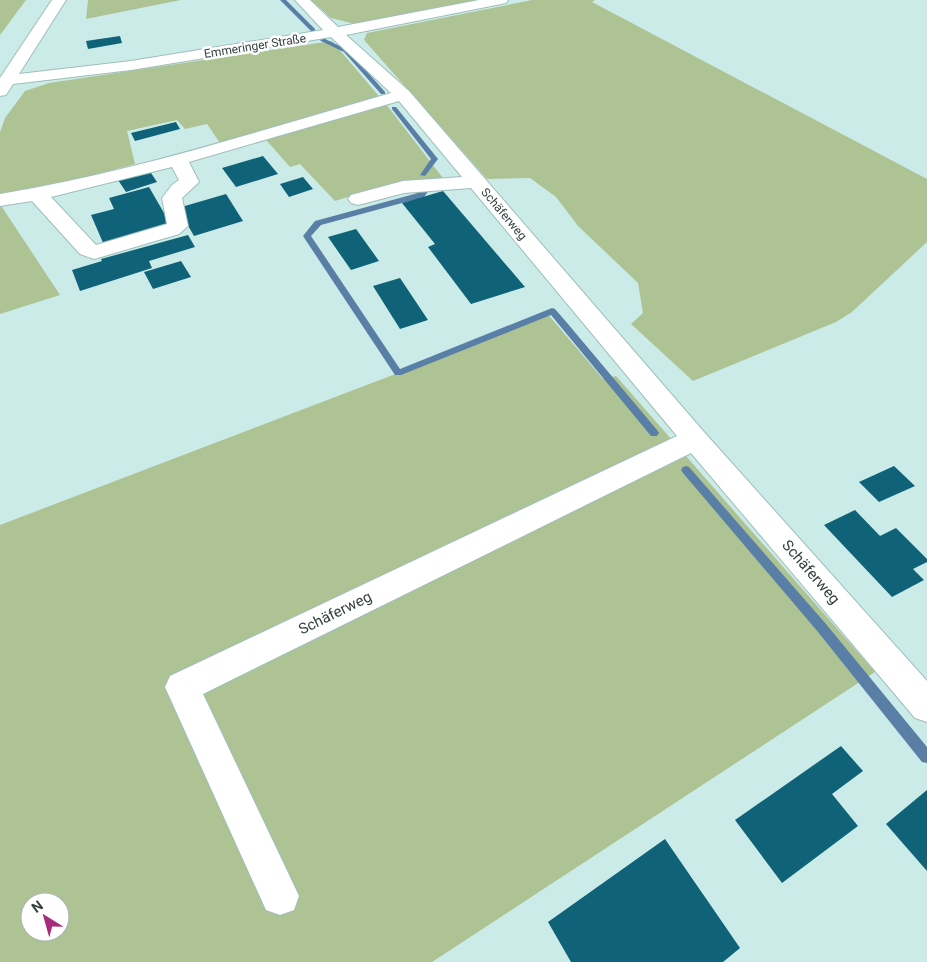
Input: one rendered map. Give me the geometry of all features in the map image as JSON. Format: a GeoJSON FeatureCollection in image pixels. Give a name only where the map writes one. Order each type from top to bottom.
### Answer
{"type":"FeatureCollection","features":[{"type":"Feature","properties":{"kind":"street"},"geometry":{"type":"LineString","coordinates":[[4,86],[59,0]]}},
{"type":"Feature","properties":{"kind":"street","name":"Schäferweg"},"geometry":{"type":"LineString","coordinates":[[302,0],[334,33],[403,95],[695,439],[927,706]]}},
{"type":"Feature","properties":{"kind":"street","name":"Emmeringer Straße"},"geometry":{"type":"LineString","coordinates":[[4,86],[334,33],[501,0]]}},
{"type":"Feature","properties":{"kind":"street"},"geometry":{"type":"LineString","coordinates":[[0,200],[37,194],[178,159],[403,95]]}},
{"type":"Feature","properties":{"kind":"street"},"geometry":{"type":"LineString","coordinates":[[37,194],[87,249],[94,252],[111,248],[172,230],[178,226],[172,198],[179,189],[190,182],[178,159]]}},
{"type":"Feature","properties":{"kind":"street"},"geometry":{"type":"LineString","coordinates":[[358,199],[403,187],[477,182]]}},
{"type":"Feature","properties":{"kind":"street","name":"Schäferweg"},"geometry":{"type":"LineString","coordinates":[[280,896],[182,687],[695,439]]}},
{"type":"Feature","properties":{"kind":"green space"},"geometry":{"type":"Polygon","coordinates":[[[0,0],[26,0],[0,35],[0,0]]]}},
{"type":"Feature","properties":{"kind":"green space"},"geometry":{"type":"Polygon","coordinates":[[[88,0],[181,0],[86,19],[88,0]]]}},
{"type":"Feature","properties":{"kind":"green space"},"geometry":{"type":"Polygon","coordinates":[[[311,0],[478,0],[355,24],[331,18],[311,0]]]}},
{"type":"Feature","properties":{"kind":"green space"},"geometry":{"type":"Polygon","coordinates":[[[532,0],[595,0],[592,2],[927,179],[927,242],[852,312],[836,322],[693,381],[631,324],[643,313],[638,283],[578,226],[556,197],[530,178],[487,179],[364,40],[367,33],[532,0]]]}},
{"type":"Feature","properties":{"kind":"green space"},"geometry":{"type":"Polygon","coordinates":[[[332,41],[389,108],[446,182],[387,185],[335,201],[300,164],[290,167],[259,132],[220,143],[207,124],[185,129],[177,120],[127,131],[135,164],[0,200],[0,132],[5,118],[25,91],[49,83],[332,41]]]}},
{"type":"Feature","properties":{"kind":"green space"},"geometry":{"type":"Polygon","coordinates":[[[0,204],[60,295],[0,314],[0,204]]]}},
{"type":"Feature","properties":{"kind":"green space"},"geometry":{"type":"Polygon","coordinates":[[[546,312],[603,379],[616,376],[875,672],[432,962],[0,962],[0,525],[398,373],[546,312]]]}},
{"type":"Feature","properties":{"kind":"building"},"geometry":{"type":"Polygon","coordinates":[[[120,36],[122,43],[88,49],[86,41],[120,36]]]}},
{"type":"Feature","properties":{"kind":"building"},"geometry":{"type":"Polygon","coordinates":[[[176,122],[180,129],[135,141],[131,133],[176,122]]]}},
{"type":"Feature","properties":{"kind":"building"},"geometry":{"type":"Polygon","coordinates":[[[263,156],[278,174],[236,187],[222,168],[263,156]]]}},
{"type":"Feature","properties":{"kind":"building"},"geometry":{"type":"Polygon","coordinates":[[[149,170],[157,182],[126,192],[118,180],[149,170]]]}},
{"type":"Feature","properties":{"kind":"building"},"geometry":{"type":"Polygon","coordinates":[[[303,177],[313,189],[289,197],[280,184],[303,177]]]}},
{"type":"Feature","properties":{"kind":"building"},"geometry":{"type":"Polygon","coordinates":[[[149,187],[171,225],[104,245],[91,215],[114,209],[109,198],[149,187]]]}},
{"type":"Feature","properties":{"kind":"building"},"geometry":{"type":"Polygon","coordinates":[[[443,191],[525,287],[471,304],[428,247],[435,244],[402,203],[443,191]]]}},
{"type":"Feature","properties":{"kind":"building"},"geometry":{"type":"Polygon","coordinates":[[[226,194],[243,221],[194,236],[178,208],[226,194]]]}},
{"type":"Feature","properties":{"kind":"building"},"geometry":{"type":"Polygon","coordinates":[[[356,229],[379,261],[351,270],[328,237],[356,229]]]}},
{"type":"Feature","properties":{"kind":"building"},"geometry":{"type":"Polygon","coordinates":[[[188,235],[195,247],[149,261],[152,268],[80,291],[72,270],[102,261],[101,259],[188,235]]]}},
{"type":"Feature","properties":{"kind":"building"},"geometry":{"type":"Polygon","coordinates":[[[181,261],[191,277],[153,289],[144,272],[181,261]]]}},
{"type":"Feature","properties":{"kind":"building"},"geometry":{"type":"Polygon","coordinates":[[[400,278],[428,320],[400,329],[373,286],[400,278]]]}},
{"type":"Feature","properties":{"kind":"building"},"geometry":{"type":"Polygon","coordinates":[[[894,466],[915,486],[879,502],[859,482],[894,466]]]}},
{"type":"Feature","properties":{"kind":"building"},"geometry":{"type":"Polygon","coordinates":[[[855,510],[880,536],[896,528],[927,559],[927,562],[913,569],[924,580],[892,597],[824,525],[855,510]]]}},
{"type":"Feature","properties":{"kind":"building"},"geometry":{"type":"Polygon","coordinates":[[[841,746],[863,771],[832,794],[858,826],[782,883],[735,820],[841,746]]]}},
{"type":"Feature","properties":{"kind":"building"},"geometry":{"type":"Polygon","coordinates":[[[927,790],[927,871],[886,824],[927,790]]]}},
{"type":"Feature","properties":{"kind":"building"},"geometry":{"type":"Polygon","coordinates":[[[665,839],[740,948],[723,962],[571,962],[548,922],[665,839]]]}},
{"type":"Feature","properties":{"kind":"waterway"},"geometry":{"type":"LineString","coordinates":[[283,0],[313,30]]}},
{"type":"Feature","properties":{"kind":"waterway"},"geometry":{"type":"LineString","coordinates":[[323,40],[346,51],[383,93]]}},
{"type":"Feature","properties":{"kind":"waterway"},"geometry":{"type":"LineString","coordinates":[[394,108],[435,159],[423,175]]}},
{"type":"Feature","properties":{"kind":"waterway"},"geometry":{"type":"LineString","coordinates":[[429,185],[421,195],[318,223],[307,236],[398,373],[552,311],[654,433]]}},
{"type":"Feature","properties":{"kind":"waterway"},"geometry":{"type":"LineString","coordinates":[[686,470],[822,628],[927,757]]}}]}
